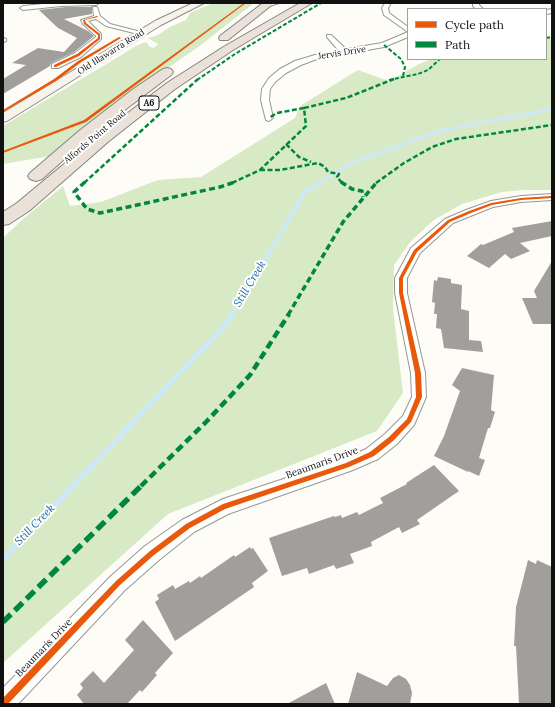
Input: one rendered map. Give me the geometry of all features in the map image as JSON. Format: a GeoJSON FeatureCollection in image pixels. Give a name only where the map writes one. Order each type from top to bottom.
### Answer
{"type":"FeatureCollection","features":[{"type":"Feature","properties":{"kind":"highway","name":"A6"},"geometry":{"type":"LineString","coordinates":[[3,220],[23,207],[104,138],[171,86],[229,48],[306,3]]}},
{"type":"Feature","properties":{"kind":"highway","name":"Alfords Point Road"},"geometry":{"type":"LineString","coordinates":[[3,220],[55,170],[141,99],[267,4]]}},
{"type":"Feature","properties":{"kind":"highway","name":"Alfords Point Road"},"geometry":{"type":"LineString","coordinates":[[24,187],[84,134],[137,93],[267,4]]}},
{"type":"Feature","properties":{"kind":"street"},"geometry":{"type":"LineString","coordinates":[[23,8],[96,3],[95,11],[97,17],[103,22],[112,27],[142,33]]}},
{"type":"Feature","properties":{"kind":"street","name":"Old Illawarra Road"},"geometry":{"type":"LineString","coordinates":[[3,118],[142,33],[178,13],[200,3]]}},
{"type":"Feature","properties":{"kind":"street"},"geometry":{"type":"LineString","coordinates":[[388,3],[385,8],[386,14],[407,29]]}},
{"type":"Feature","properties":{"kind":"street"},"geometry":{"type":"LineString","coordinates":[[55,66],[78,55],[99,38],[99,35],[85,23],[84,20],[97,17]]}},
{"type":"Feature","properties":{"kind":"street","name":"Jervis Drive"},"geometry":{"type":"LineString","coordinates":[[269,118],[265,100],[266,89],[272,80],[283,71],[298,63],[315,57],[384,45],[407,34]]}},
{"type":"Feature","properties":{"kind":"street"},"geometry":{"type":"LineString","coordinates":[[329,36],[344,52]]}},
{"type":"Feature","properties":{"kind":"street","name":"Beaumaris Drive"},"geometry":{"type":"LineString","coordinates":[[3,704],[118,583],[152,553],[188,526],[223,507],[347,465],[372,454],[391,439],[409,420],[419,397],[418,373],[401,293],[401,278],[415,251],[449,221],[470,212],[499,203],[520,199],[552,197]]}},
{"type":"Feature","properties":{"kind":"green space"},"geometry":{"type":"Polygon","coordinates":[[[213,3],[254,3],[201,45],[155,77],[133,89],[51,156],[3,164],[3,126],[138,45],[146,42],[150,47],[154,48],[158,44],[148,38],[158,35],[170,27],[186,20],[190,13],[213,3]]]}},
{"type":"Feature","properties":{"kind":"green space"},"geometry":{"type":"Polygon","coordinates":[[[552,37],[552,190],[502,192],[462,204],[434,220],[411,241],[394,265],[393,308],[403,393],[377,431],[168,514],[3,663],[3,238],[23,219],[63,186],[70,206],[101,202],[158,180],[201,177],[295,118],[300,106],[358,70],[389,81],[419,64],[429,60],[547,60],[547,38],[552,37]]]}},
{"type":"Feature","properties":{"kind":"building"},"geometry":{"type":"Polygon","coordinates":[[[66,7],[92,7],[92,14],[64,19],[88,31],[94,36],[74,52],[51,63],[50,66],[3,94],[3,79],[26,65],[12,63],[38,48],[64,52],[77,38],[58,28],[39,10],[66,7]]]}},
{"type":"Feature","properties":{"kind":"building"},"geometry":{"type":"Polygon","coordinates":[[[552,221],[552,236],[520,243],[530,251],[511,259],[505,254],[489,268],[467,256],[481,244],[483,245],[514,232],[512,228],[552,221]]]}},
{"type":"Feature","properties":{"kind":"building"},"geometry":{"type":"Polygon","coordinates":[[[552,261],[552,324],[533,324],[522,298],[537,298],[534,291],[552,261]]]}},
{"type":"Feature","properties":{"kind":"building"},"geometry":{"type":"Polygon","coordinates":[[[438,277],[451,279],[451,283],[462,285],[461,309],[469,311],[469,340],[481,341],[483,352],[444,348],[441,329],[436,328],[437,314],[434,314],[435,303],[432,302],[434,280],[437,281],[438,277]]]}},
{"type":"Feature","properties":{"kind":"building"},"geometry":{"type":"Polygon","coordinates":[[[462,368],[494,375],[491,410],[495,412],[490,428],[488,428],[479,458],[485,460],[479,476],[434,456],[444,436],[460,391],[452,385],[462,368]]]}},
{"type":"Feature","properties":{"kind":"building"},"geometry":{"type":"Polygon","coordinates":[[[434,465],[459,491],[417,520],[420,524],[402,533],[399,527],[371,542],[372,546],[350,554],[354,563],[336,569],[334,565],[309,574],[307,568],[282,576],[269,538],[334,516],[341,515],[342,518],[357,512],[359,515],[383,503],[380,498],[407,484],[406,483],[434,465]]]}},
{"type":"Feature","properties":{"kind":"building"},"geometry":{"type":"Polygon","coordinates":[[[250,547],[251,549],[253,548],[268,571],[252,583],[254,587],[175,641],[155,602],[159,599],[157,595],[173,585],[175,589],[189,581],[190,583],[200,576],[201,578],[234,555],[235,557],[250,547]]]}},
{"type":"Feature","properties":{"kind":"building"},"geometry":{"type":"Polygon","coordinates":[[[528,560],[536,564],[537,560],[552,567],[552,704],[519,704],[516,646],[514,646],[516,607],[528,560]]]}},
{"type":"Feature","properties":{"kind":"building"},"geometry":{"type":"Polygon","coordinates":[[[143,620],[173,653],[155,673],[157,675],[142,692],[140,690],[127,704],[84,704],[77,695],[83,688],[80,684],[93,671],[104,683],[134,650],[125,640],[143,620]]]}},
{"type":"Feature","properties":{"kind":"building"},"geometry":{"type":"Polygon","coordinates":[[[357,672],[387,686],[393,678],[399,675],[406,679],[410,685],[412,693],[410,704],[348,704],[357,672]]]}},
{"type":"Feature","properties":{"kind":"building"},"geometry":{"type":"Polygon","coordinates":[[[326,683],[335,704],[287,704],[326,683]]]}},
{"type":"Feature","properties":{"kind":"waterway","name":"Still Creek"},"geometry":{"type":"LineString","coordinates":[[320,183],[352,163],[439,131],[552,109]]}},
{"type":"Feature","properties":{"kind":"waterway","name":"Still Creek"},"geometry":{"type":"LineString","coordinates":[[232,315],[305,192],[322,182]]}},
{"type":"Feature","properties":{"kind":"waterway","name":"Still Creek"},"geometry":{"type":"LineString","coordinates":[[73,486],[228,322],[233,314]]}},
{"type":"Feature","properties":{"kind":"waterway","name":"Still Creek"},"geometry":{"type":"LineString","coordinates":[[3,559],[74,485]]}},
{"type":"Feature","properties":{"kind":"marked path"},"geometry":{"type":"LineString","coordinates":[[269,118],[277,113],[304,108],[306,126],[260,170],[243,179],[220,187],[100,213],[87,209],[74,192],[198,79],[235,54],[321,3]]}},
{"type":"Feature","properties":{"kind":"marked path"},"geometry":{"type":"LineString","coordinates":[[547,38],[552,37]]}},
{"type":"Feature","properties":{"kind":"marked path"},"geometry":{"type":"LineString","coordinates":[[384,45],[401,59],[405,67],[403,76]]}},
{"type":"Feature","properties":{"kind":"marked path"},"geometry":{"type":"LineString","coordinates":[[304,108],[346,98],[389,80],[418,74],[428,70],[439,60]]}},
{"type":"Feature","properties":{"kind":"marked path"},"geometry":{"type":"LineString","coordinates":[[3,622],[207,421],[250,375],[292,309],[343,222],[374,184],[404,163],[432,147],[456,139],[552,125]]}},
{"type":"Feature","properties":{"kind":"marked path"},"geometry":{"type":"LineString","coordinates":[[286,144],[299,157],[311,162]]}},
{"type":"Feature","properties":{"kind":"marked path"},"geometry":{"type":"LineString","coordinates":[[260,170],[280,170],[318,163],[325,167],[328,172],[339,174],[337,177],[343,184],[352,189],[362,191],[363,197]]}},
{"type":"Feature","properties":{"kind":"cycle path"},"geometry":{"type":"LineString","coordinates":[[3,152],[85,121],[245,3]]}},
{"type":"Feature","properties":{"kind":"cycle path"},"geometry":{"type":"LineString","coordinates":[[55,66],[78,55],[99,38],[99,35],[85,23],[84,20],[97,17]]}},
{"type":"Feature","properties":{"kind":"cycle path"},"geometry":{"type":"LineString","coordinates":[[3,111],[55,80],[79,62],[120,38]]}},
{"type":"Feature","properties":{"kind":"cycle path"},"geometry":{"type":"LineString","coordinates":[[3,704],[118,583],[152,553],[188,526],[223,507],[347,465],[372,454],[391,439],[409,420],[419,397],[418,373],[401,293],[401,278],[415,251],[449,221],[470,212],[491,204],[521,199],[552,197]]}}]}
